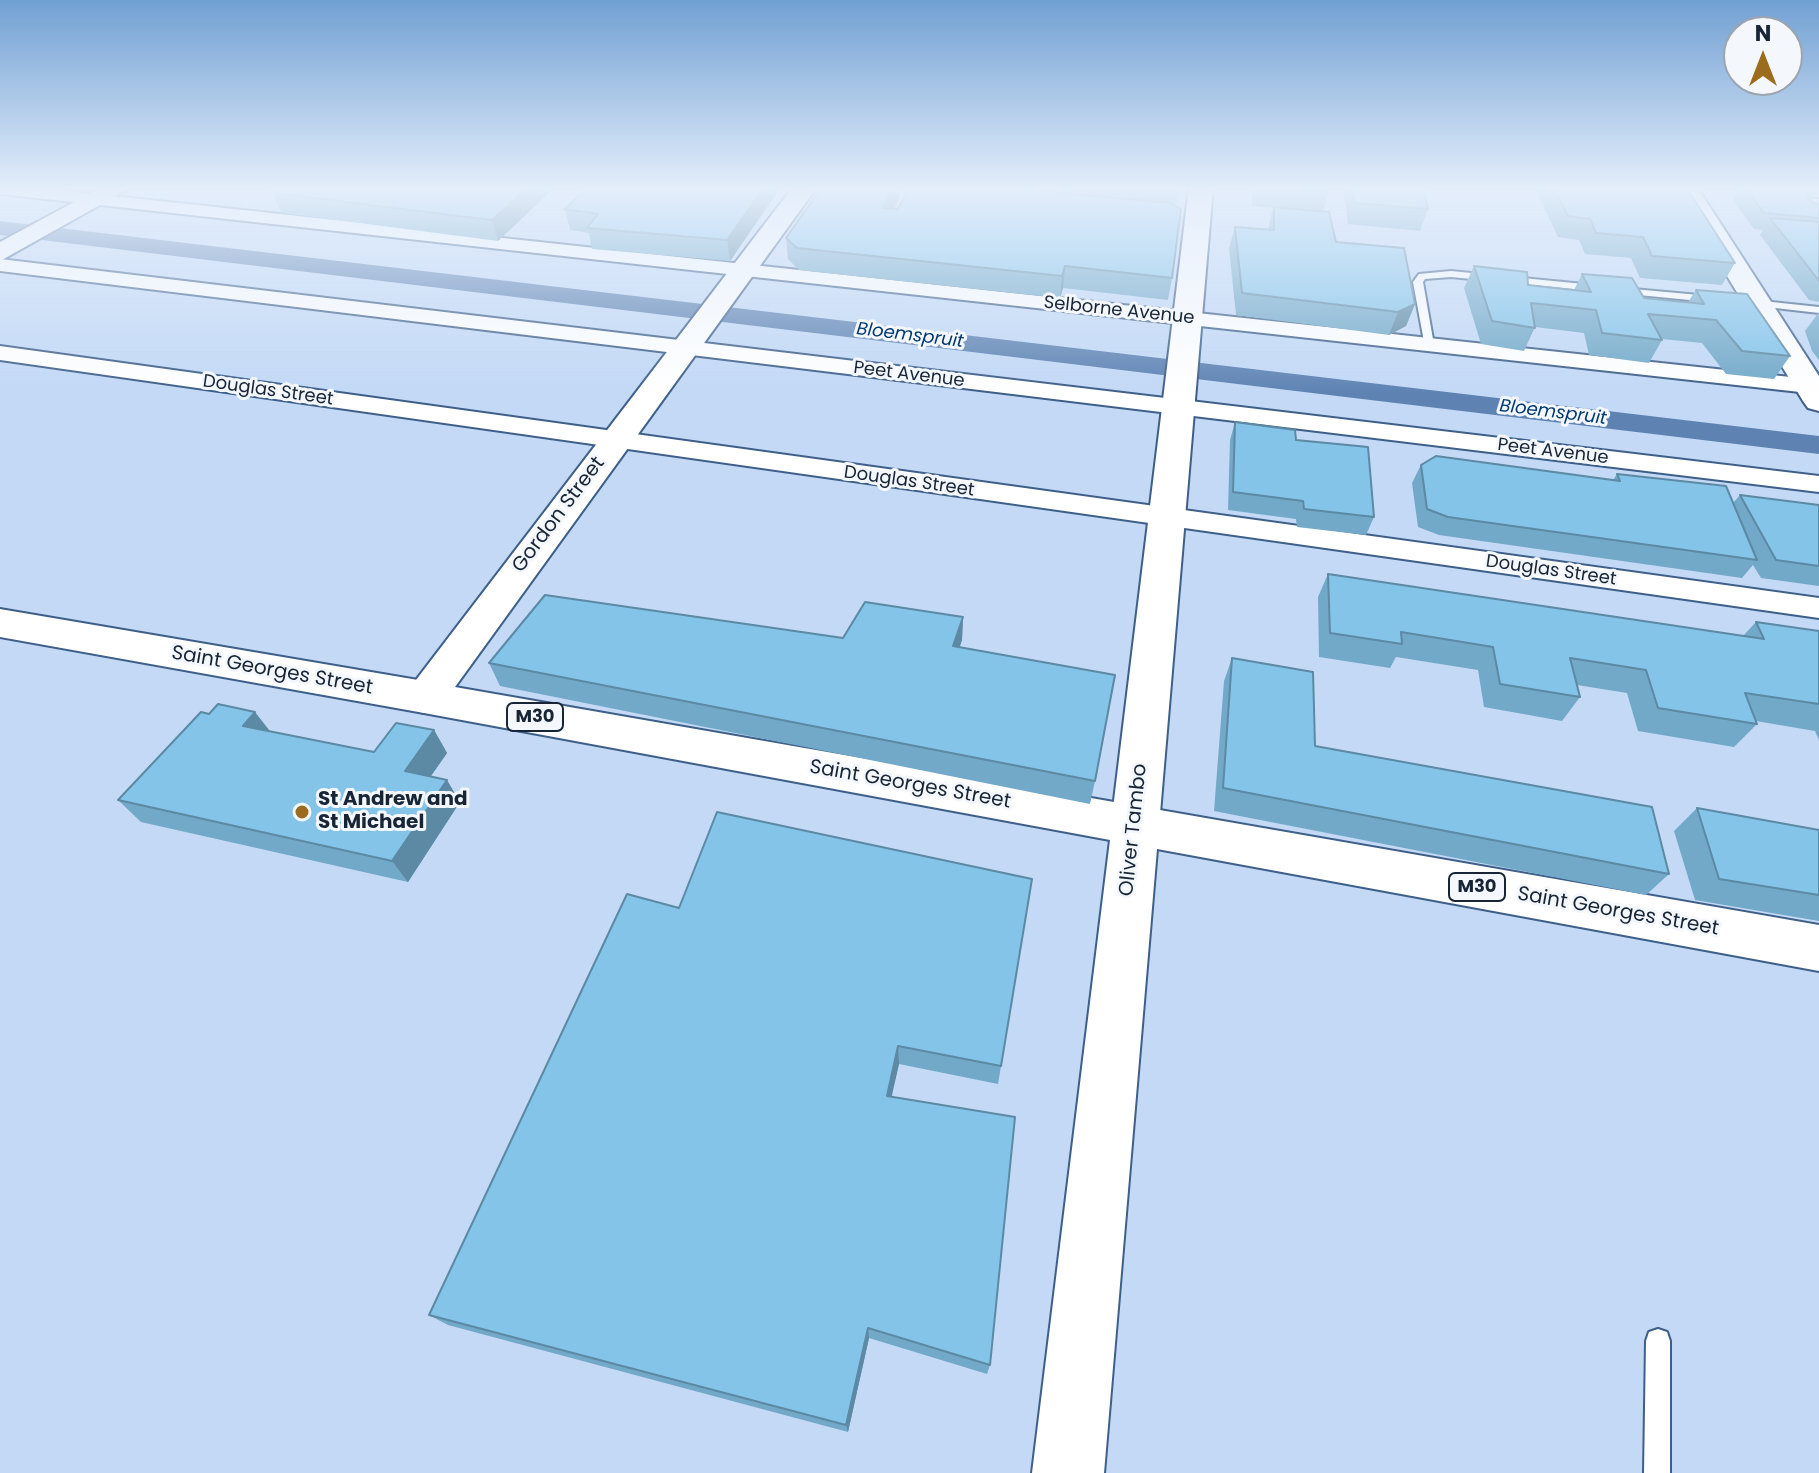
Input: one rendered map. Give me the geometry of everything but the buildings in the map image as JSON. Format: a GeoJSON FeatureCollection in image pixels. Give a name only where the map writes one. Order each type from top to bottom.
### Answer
{"type":"FeatureCollection","features":[{"type":"Feature","properties":{"kind":"main road","name":"Gordon Street"},"geometry":{"type":"LineString","coordinates":[[424,697],[755,256]]}},
{"type":"Feature","properties":{"kind":"main road","name":"Oliver Tambo"},"geometry":{"type":"LineString","coordinates":[[1068,1473],[1187,326],[1191,256]]}},
{"type":"Feature","properties":{"kind":"main road"},"geometry":{"type":"LineString","coordinates":[[1722,256],[1747,303],[1814,394]]}},
{"type":"Feature","properties":{"kind":"main road","name":"Saint Georges Street"},"geometry":{"type":"LineString","coordinates":[[0,623],[1819,948]]}},
{"type":"Feature","properties":{"kind":"street","name":"Peet Avenue"},"geometry":{"type":"LineString","coordinates":[[9,256],[1178,400],[1819,484]]}},
{"type":"Feature","properties":{"kind":"street","name":"Selborne Avenue"},"geometry":{"type":"LineString","coordinates":[[547,256],[1187,326],[1429,345],[1814,394]]}},
{"type":"Feature","properties":{"kind":"street","name":"Douglas Street"},"geometry":{"type":"LineString","coordinates":[[0,353],[1819,608]]}},
{"type":"Feature","properties":{"kind":"lane"},"geometry":{"type":"LineString","coordinates":[[1429,345],[1418,282],[1422,276],[1433,274],[1725,301]]}},
{"type":"Feature","properties":{"kind":"lane"},"geometry":{"type":"LineString","coordinates":[[1747,303],[1819,310]]}},
{"type":"Feature","properties":{"kind":"lane"},"geometry":{"type":"LineString","coordinates":[[1657,1473],[1658,1341]]}},
{"type":"Feature","properties":{"kind":"waterway","name":"Bloemspruit"},"geometry":{"type":"LineString","coordinates":[[233,256],[1819,445]]}},
{"type":"Feature","properties":{"kind":"place","name":"St Andrew and St Michael"},"geometry":{"type":"Point","coordinates":[302,812]}}]}
